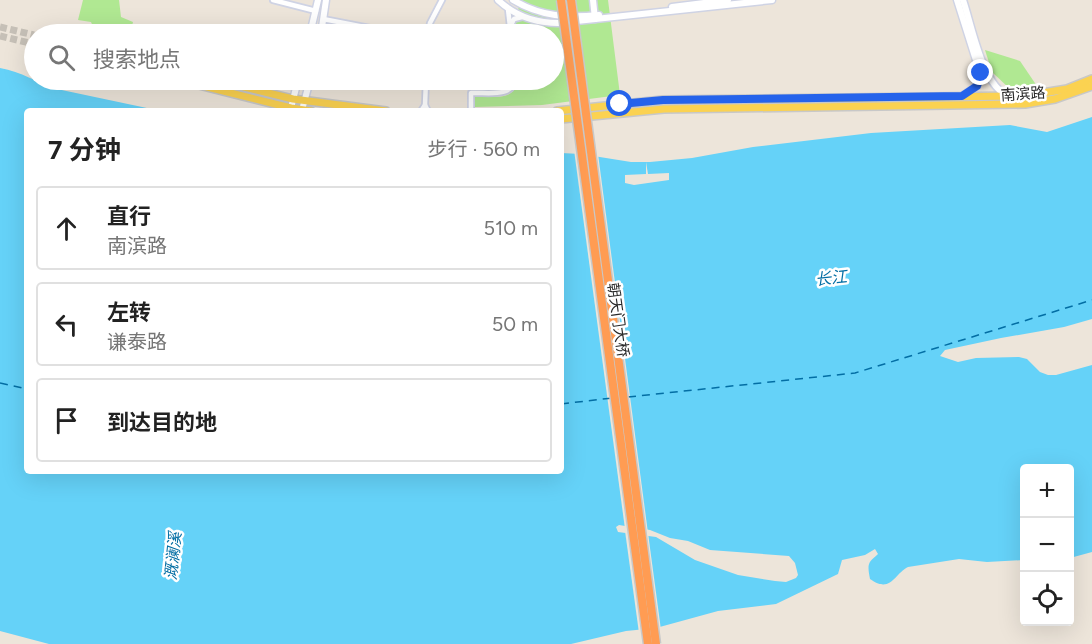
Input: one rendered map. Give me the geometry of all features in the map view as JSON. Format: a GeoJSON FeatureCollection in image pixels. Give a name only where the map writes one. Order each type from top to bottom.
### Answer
{"type":"FeatureCollection","features":[{"type":"Feature","properties":{"kind":"highway","name":"朝天门大桥"},"geometry":{"type":"LineString","coordinates":[[561,0],[648,644]]}},
{"type":"Feature","properties":{"kind":"highway","name":"朝天门大桥"},"geometry":{"type":"LineString","coordinates":[[572,0],[656,644]]}},
{"type":"Feature","properties":{"kind":"main road"},"geometry":{"type":"LineString","coordinates":[[313,24],[318,0]]}},
{"type":"Feature","properties":{"kind":"main road"},"geometry":{"type":"LineString","coordinates":[[321,24],[326,0]]}},
{"type":"Feature","properties":{"kind":"main road"},"geometry":{"type":"LineString","coordinates":[[513,0],[547,15],[569,17],[595,17],[772,0]]}},
{"type":"Feature","properties":{"kind":"main road"},"geometry":{"type":"LineString","coordinates":[[593,0],[595,17]]}},
{"type":"Feature","properties":{"kind":"main road"},"geometry":{"type":"LineString","coordinates":[[502,2],[527,19],[547,23],[728,0]]}},
{"type":"Feature","properties":{"kind":"main road"},"geometry":{"type":"LineString","coordinates":[[957,0],[981,76],[977,86],[962,96]]}},
{"type":"Feature","properties":{"kind":"main road"},"geometry":{"type":"LineString","coordinates":[[963,0],[990,80],[999,91],[1009,96]]}},
{"type":"Feature","properties":{"kind":"main road","name":"南滨路"},"geometry":{"type":"LineString","coordinates":[[564,110],[663,100],[1009,96],[1053,92],[1092,79]]}},
{"type":"Feature","properties":{"kind":"main road","name":"南滨路"},"geometry":{"type":"LineString","coordinates":[[564,119],[664,109],[1025,104],[1062,98],[1092,86]]}},
{"type":"Feature","properties":{"kind":"main road"},"geometry":{"type":"LineString","coordinates":[[219,90],[291,108],[295,90]]}},
{"type":"Feature","properties":{"kind":"main road"},"geometry":{"type":"LineString","coordinates":[[256,90],[304,101],[361,108]]}},
{"type":"Feature","properties":{"kind":"main road"},"geometry":{"type":"LineString","coordinates":[[305,108],[304,101],[307,90]]}},
{"type":"Feature","properties":{"kind":"main road"},"geometry":{"type":"LineString","coordinates":[[802,106],[814,103],[848,103],[848,99],[843,97]]}},
{"type":"Feature","properties":{"kind":"main road"},"geometry":{"type":"LineString","coordinates":[[867,97],[867,103],[872,105]]}},
{"type":"Feature","properties":{"kind":"street"},"geometry":{"type":"LineString","coordinates":[[273,0],[316,11]]}},
{"type":"Feature","properties":{"kind":"street"},"geometry":{"type":"LineString","coordinates":[[430,24],[442,0]]}},
{"type":"Feature","properties":{"kind":"street"},"geometry":{"type":"LineString","coordinates":[[502,2],[509,15],[510,24]]}},
{"type":"Feature","properties":{"kind":"street"},"geometry":{"type":"LineString","coordinates":[[512,24],[518,17],[527,19]]}},
{"type":"Feature","properties":{"kind":"street"},"geometry":{"type":"LineString","coordinates":[[322,19],[349,24]]}},
{"type":"Feature","properties":{"kind":"street"},"geometry":{"type":"LineString","coordinates":[[423,108],[426,90]]}},
{"type":"Feature","properties":{"kind":"street"},"geometry":{"type":"LineString","coordinates":[[471,108],[471,93],[509,90]]}},
{"type":"Feature","properties":{"kind":"green space"},"geometry":{"type":"Polygon","coordinates":[[[83,0],[119,0],[121,17],[133,22],[132,24],[92,24],[78,20],[83,0]]]}},
{"type":"Feature","properties":{"kind":"green space"},"geometry":{"type":"Polygon","coordinates":[[[518,0],[608,0],[620,95],[542,105],[475,107],[475,96],[496,97],[508,95],[514,90],[564,90],[564,24],[514,24],[519,19],[518,0]]]}},
{"type":"Feature","properties":{"kind":"green space"},"geometry":{"type":"Polygon","coordinates":[[[985,50],[1020,61],[1039,89],[1010,89],[992,72],[985,50]]]}},
{"type":"Feature","properties":{"kind":"water"},"geometry":{"type":"Polygon","coordinates":[[[0,68],[24,76],[24,90],[62,90],[147,108],[24,108],[24,474],[564,474],[564,153],[631,162],[650,162],[871,133],[1010,125],[1047,132],[1092,117],[1092,319],[1064,327],[945,350],[940,356],[958,362],[976,358],[1019,357],[1027,359],[1040,372],[1048,375],[1092,365],[1092,552],[1074,557],[1074,464],[1020,464],[1020,560],[987,562],[959,559],[908,567],[888,584],[883,584],[870,579],[869,564],[878,554],[875,549],[865,555],[842,560],[838,574],[776,604],[718,611],[656,628],[626,631],[571,644],[49,644],[0,631],[0,68]],[[619,525],[616,527],[618,532],[656,537],[695,560],[738,575],[786,582],[798,575],[795,563],[789,556],[710,550],[688,541],[670,538],[650,530],[619,525]]]}},
{"type":"Feature","properties":{"kind":"pier"},"geometry":{"type":"Polygon","coordinates":[[[574,150],[598,154],[648,533],[625,529],[574,150]]]}},
{"type":"Feature","properties":{"kind":"pier"},"geometry":{"type":"Polygon","coordinates":[[[646,162],[648,174],[669,173],[669,180],[634,185],[625,183],[625,175],[646,174],[646,162]]]}},
{"type":"Feature","properties":{"kind":"pier"},"geometry":{"type":"Polygon","coordinates":[[[625,531],[648,533],[661,630],[639,633],[625,531]]]}},
{"type":"Feature","properties":{"kind":"ferry route"},"geometry":{"type":"LineString","coordinates":[[628,397],[855,373],[1092,300]]}},
{"type":"Feature","properties":{"kind":"ferry route"},"geometry":{"type":"LineString","coordinates":[[0,383],[24,388]]}},
{"type":"Feature","properties":{"kind":"ferry route"},"geometry":{"type":"LineString","coordinates":[[564,404],[612,398]]}},
{"type":"Feature","properties":{"kind":"tunnel"},"geometry":{"type":"LineString","coordinates":[[0,27],[24,33]]}},
{"type":"Feature","properties":{"kind":"tunnel"},"geometry":{"type":"LineString","coordinates":[[0,36],[24,42]]}},
{"type":"Feature","properties":{"kind":"railway"},"geometry":{"type":"LineString","coordinates":[[567,0],[652,644]]}},
{"type":"Feature","properties":{"kind":"route"},"geometry":{"type":"LineString","coordinates":[[620,104],[663,100],[962,96],[977,86],[981,73]]}},
{"type":"Feature","properties":{"kind":"water label","name":"长江"},"geometry":{"type":"Point","coordinates":[831,278]}},
{"type":"Feature","properties":{"kind":"water label","name":"溉澜溪"},"geometry":{"type":"Point","coordinates":[173,556]}}]}
